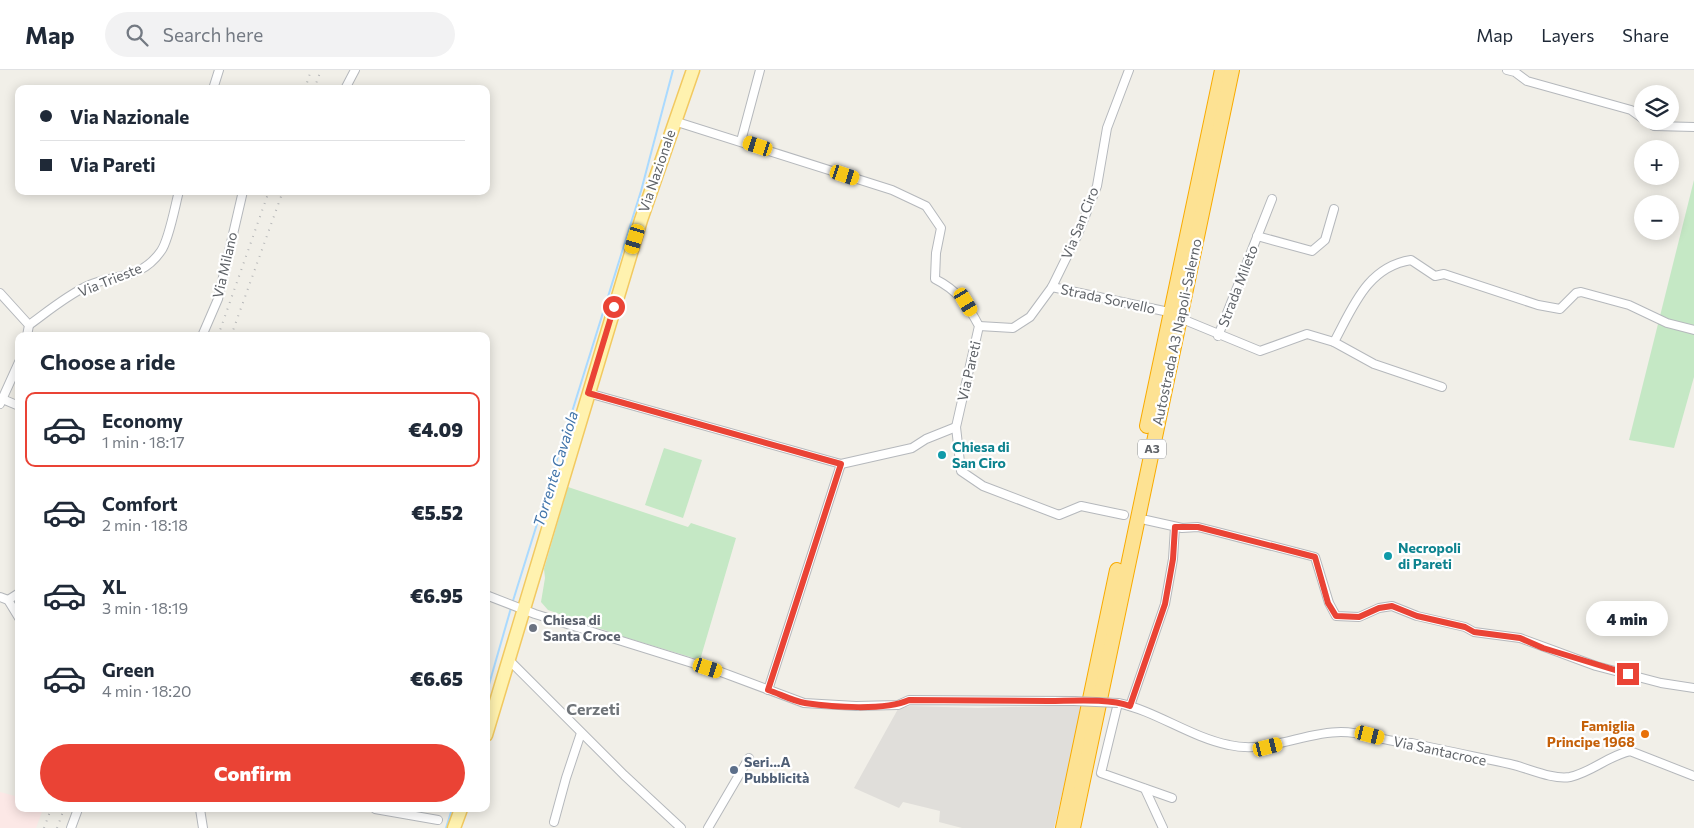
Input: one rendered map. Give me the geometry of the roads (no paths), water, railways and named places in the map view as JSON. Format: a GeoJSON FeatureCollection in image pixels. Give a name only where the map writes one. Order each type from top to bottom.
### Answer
{"type":"FeatureCollection","features":[{"type":"Feature","properties":{"kind":"highway","name":"Autostrada A3 Napoli-Salerno"},"geometry":{"type":"LineString","coordinates":[[1063,828],[1222,70]]}},
{"type":"Feature","properties":{"kind":"highway","name":"Autostrada A3 Napoli-Salerno"},"geometry":{"type":"LineString","coordinates":[[1073,828],[1232,70]]}},
{"type":"Feature","properties":{"kind":"main road","name":"Via Nazionale"},"geometry":{"type":"LineString","coordinates":[[490,722],[509,660],[521,611],[641,220],[693,70]]}},
{"type":"Feature","properties":{"kind":"main road"},"geometry":{"type":"LineString","coordinates":[[454,828],[460,812]]}},
{"type":"Feature","properties":{"kind":"street"},"geometry":{"type":"LineString","coordinates":[[214,85],[219,70]]}},
{"type":"Feature","properties":{"kind":"street"},"geometry":{"type":"LineString","coordinates":[[347,85],[355,70]]}},
{"type":"Feature","properties":{"kind":"street"},"geometry":{"type":"LineString","coordinates":[[741,141],[760,70]]}},
{"type":"Feature","properties":{"kind":"street","name":"Via San Ciro"},"geometry":{"type":"LineString","coordinates":[[980,326],[1013,328],[1030,317],[1052,287],[1078,234],[1097,186],[1107,128],[1129,70]]}},
{"type":"Feature","properties":{"kind":"street"},"geometry":{"type":"LineString","coordinates":[[1507,70],[1515,72],[1528,81],[1634,112]]}},
{"type":"Feature","properties":{"kind":"street","name":"Via Pareti"},"geometry":{"type":"LineString","coordinates":[[674,121],[892,190],[926,206],[941,228],[936,253],[935,279],[948,286],[966,302],[980,326],[956,427],[961,471],[983,486],[1059,515],[1081,506],[1124,515]]}},
{"type":"Feature","properties":{"kind":"street"},"geometry":{"type":"LineString","coordinates":[[1679,127],[1694,127]]}},
{"type":"Feature","properties":{"kind":"street","name":"Via Trieste"},"geometry":{"type":"LineString","coordinates":[[29,325],[85,287],[101,281],[129,276],[149,264],[162,249],[178,195]]}},
{"type":"Feature","properties":{"kind":"street","name":"Via Milano"},"geometry":{"type":"LineString","coordinates":[[204,332],[218,299],[242,195]]}},
{"type":"Feature","properties":{"kind":"street","name":"Strada Mileto"},"geometry":{"type":"LineString","coordinates":[[1218,336],[1272,199]]}},
{"type":"Feature","properties":{"kind":"street","name":"Strada Mileto"},"geometry":{"type":"LineString","coordinates":[[1258,236],[1312,252],[1325,240],[1334,209]]}},
{"type":"Feature","properties":{"kind":"street"},"geometry":{"type":"LineString","coordinates":[[1334,342],[1358,297],[1370,280],[1394,263],[1411,260],[1435,276],[1444,274],[1538,305],[1560,309],[1576,293],[1581,292],[1629,305],[1667,323],[1694,330]]}},
{"type":"Feature","properties":{"kind":"street","name":"Strada Sorvello"},"geometry":{"type":"LineString","coordinates":[[1052,287],[1164,311]]}},
{"type":"Feature","properties":{"kind":"street"},"geometry":{"type":"LineString","coordinates":[[0,293],[29,325],[28,332]]}},
{"type":"Feature","properties":{"kind":"street"},"geometry":{"type":"LineString","coordinates":[[1187,321],[1218,336],[1260,351],[1307,334],[1334,342],[1374,364],[1442,387]]}},
{"type":"Feature","properties":{"kind":"street"},"geometry":{"type":"LineString","coordinates":[[15,371],[1,401],[15,405]]}},
{"type":"Feature","properties":{"kind":"street"},"geometry":{"type":"LineString","coordinates":[[588,393],[841,464],[912,448],[926,439],[956,427]]}},
{"type":"Feature","properties":{"kind":"street"},"geometry":{"type":"LineString","coordinates":[[768,690],[841,464]]}},
{"type":"Feature","properties":{"kind":"street"},"geometry":{"type":"LineString","coordinates":[[1146,520],[1175,527],[1198,527],[1315,557],[1328,603],[1336,616],[1359,617],[1379,608],[1392,606],[1417,616],[1465,627],[1474,632],[1520,638],[1596,666],[1661,683],[1694,688]]}},
{"type":"Feature","properties":{"kind":"street"},"geometry":{"type":"LineString","coordinates":[[1130,706],[1165,604],[1173,559],[1175,527]]}},
{"type":"Feature","properties":{"kind":"street","name":"Via Santacroce"},"geometry":{"type":"LineString","coordinates":[[490,596],[504,601],[521,611],[721,672],[804,703],[856,706],[898,705],[909,700],[1118,703],[1130,706],[1210,740],[1242,747],[1268,747],[1330,732],[1358,732],[1403,743],[1412,743],[1508,763],[1558,777],[1568,777],[1587,772],[1621,753],[1630,751],[1694,776]]}},
{"type":"Feature","properties":{"kind":"street"},"geometry":{"type":"LineString","coordinates":[[4,598],[15,613]]}},
{"type":"Feature","properties":{"kind":"street"},"geometry":{"type":"LineString","coordinates":[[509,660],[581,733],[681,828]]}},
{"type":"Feature","properties":{"kind":"street"},"geometry":{"type":"LineString","coordinates":[[1118,703],[1101,773],[1172,798]]}},
{"type":"Feature","properties":{"kind":"street"},"geometry":{"type":"LineString","coordinates":[[554,822],[581,733]]}},
{"type":"Feature","properties":{"kind":"street"},"geometry":{"type":"LineString","coordinates":[[708,828],[749,758]]}},
{"type":"Feature","properties":{"kind":"street"},"geometry":{"type":"LineString","coordinates":[[1145,789],[1163,828]]}},
{"type":"Feature","properties":{"kind":"street"},"geometry":{"type":"LineString","coordinates":[[71,828],[77,812]]}},
{"type":"Feature","properties":{"kind":"street"},"geometry":{"type":"LineString","coordinates":[[200,812],[203,828]]}},
{"type":"Feature","properties":{"kind":"street"},"geometry":{"type":"LineString","coordinates":[[392,812],[438,820]]}},
{"type":"Feature","properties":{"kind":"waterway","name":"Torrente Cavaiola"},"geometry":{"type":"LineString","coordinates":[[512,604],[641,191],[673,70]]}},
{"type":"Feature","properties":{"kind":"waterway","name":"Torrente Cavaiola"},"geometry":{"type":"LineString","coordinates":[[490,681],[511,608]]}},
{"type":"Feature","properties":{"kind":"waterway","name":"Torrente Cavaiola"},"geometry":{"type":"LineString","coordinates":[[446,828],[451,812]]}},
{"type":"Feature","properties":{"kind":"railway"},"geometry":{"type":"LineString","coordinates":[[306,85],[311,70]]}},
{"type":"Feature","properties":{"kind":"railway"},"geometry":{"type":"LineString","coordinates":[[315,85],[321,70]]}},
{"type":"Feature","properties":{"kind":"railway"},"geometry":{"type":"LineString","coordinates":[[219,332],[268,195]]}},
{"type":"Feature","properties":{"kind":"railway"},"geometry":{"type":"LineString","coordinates":[[232,332],[282,195]]}},
{"type":"Feature","properties":{"kind":"railway"},"geometry":{"type":"LineString","coordinates":[[44,828],[50,812]]}},
{"type":"Feature","properties":{"kind":"railway"},"geometry":{"type":"LineString","coordinates":[[57,828],[63,812]]}},
{"type":"Feature","properties":{"kind":"place","name":"Chiesa di San Ciro"},"geometry":{"type":"Point","coordinates":[942,455]}},
{"type":"Feature","properties":{"kind":"place","name":"Necropoli di Pareti"},"geometry":{"type":"Point","coordinates":[1388,556]}},
{"type":"Feature","properties":{"kind":"place","name":"Chiesa di Santa Croce"},"geometry":{"type":"Point","coordinates":[533,628]}},
{"type":"Feature","properties":{"kind":"place","name":"Famiglia Principe 1968"},"geometry":{"type":"Point","coordinates":[1645,734]}},
{"type":"Feature","properties":{"kind":"place","name":"Seri...A Pubblicità"},"geometry":{"type":"Point","coordinates":[734,770]}},
{"type":"Feature","properties":{"kind":"district","name":"Cerzeti"},"geometry":{"type":"Point","coordinates":[593,709]}}]}
